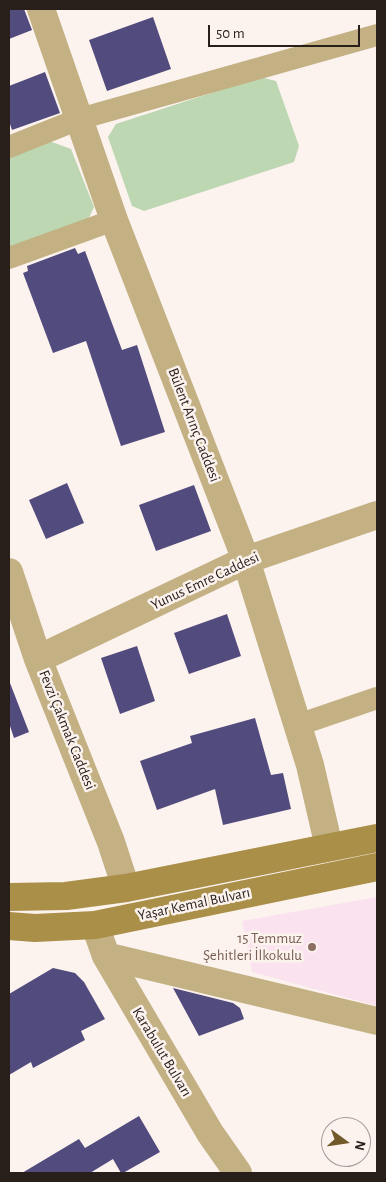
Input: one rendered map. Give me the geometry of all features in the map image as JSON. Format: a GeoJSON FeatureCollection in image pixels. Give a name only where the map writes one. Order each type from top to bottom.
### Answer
{"type":"FeatureCollection","features":[{"type":"Feature","properties":{"kind":"main road","name":"Yaşar Kemal Bulvarı"},"geometry":{"type":"LineString","coordinates":[[9,897],[66,896],[126,888],[377,838]]}},
{"type":"Feature","properties":{"kind":"main road","name":"Yaşar Kemal Bulvarı"},"geometry":{"type":"LineString","coordinates":[[9,926],[35,928],[94,925],[377,867]]}},
{"type":"Feature","properties":{"kind":"street","name":"Bülent Arınç Caddesi"},"geometry":{"type":"LineString","coordinates":[[41,9],[114,220],[246,560],[310,765],[329,847]]}},
{"type":"Feature","properties":{"kind":"street"},"geometry":{"type":"LineString","coordinates":[[9,147],[79,119],[377,35]]}},
{"type":"Feature","properties":{"kind":"street"},"geometry":{"type":"LineString","coordinates":[[9,258],[114,220]]}},
{"type":"Feature","properties":{"kind":"street","name":"Yunus Emre Caddesi"},"geometry":{"type":"LineString","coordinates":[[38,659],[246,560],[377,515]]}},
{"type":"Feature","properties":{"kind":"street","name":"Fevzi Çakmak Caddesi"},"geometry":{"type":"LineString","coordinates":[[9,572],[38,659],[111,842],[126,888]]}},
{"type":"Feature","properties":{"kind":"street"},"geometry":{"type":"LineString","coordinates":[[298,726],[377,698]]}},
{"type":"Feature","properties":{"kind":"street","name":"Karabulut Bulvarı"},"geometry":{"type":"LineString","coordinates":[[94,925],[106,956],[210,1133],[238,1173]]}},
{"type":"Feature","properties":{"kind":"street"},"geometry":{"type":"LineString","coordinates":[[106,956],[377,1021]]}},
{"type":"Feature","properties":{"kind":"shaded area","name":"15 Temmuz Şehitleri İlkokulu"},"geometry":{"type":"Polygon","coordinates":[[[377,897],[377,1006],[252,972],[242,921],[377,897]]]}},
{"type":"Feature","properties":{"kind":"green space"},"geometry":{"type":"Polygon","coordinates":[[[260,77],[276,81],[299,146],[294,162],[144,211],[132,206],[108,137],[116,124],[260,77]]]}},
{"type":"Feature","properties":{"kind":"green space"},"geometry":{"type":"Polygon","coordinates":[[[49,141],[71,149],[94,207],[88,220],[9,250],[9,155],[49,141]]]}},
{"type":"Feature","properties":{"kind":"building"},"geometry":{"type":"Polygon","coordinates":[[[9,9],[24,9],[32,30],[9,39],[9,9]]]}},
{"type":"Feature","properties":{"kind":"building"},"geometry":{"type":"Polygon","coordinates":[[[153,17],[171,69],[107,91],[89,40],[153,17]]]}},
{"type":"Feature","properties":{"kind":"building"},"geometry":{"type":"Polygon","coordinates":[[[45,72],[60,113],[12,130],[9,121],[9,86],[45,72]]]}},
{"type":"Feature","properties":{"kind":"building"},"geometry":{"type":"Polygon","coordinates":[[[75,248],[78,254],[85,251],[122,350],[137,345],[165,432],[121,446],[86,341],[53,353],[23,273],[28,271],[27,266],[75,248]]]}},
{"type":"Feature","properties":{"kind":"building"},"geometry":{"type":"Polygon","coordinates":[[[67,483],[84,523],[46,539],[29,500],[67,483]]]}},
{"type":"Feature","properties":{"kind":"building"},"geometry":{"type":"Polygon","coordinates":[[[194,485],[211,531],[156,551],[139,505],[194,485]]]}},
{"type":"Feature","properties":{"kind":"building"},"geometry":{"type":"Polygon","coordinates":[[[227,614],[241,656],[189,674],[174,633],[227,614]]]}},
{"type":"Feature","properties":{"kind":"building"},"geometry":{"type":"Polygon","coordinates":[[[137,646],[155,701],[120,714],[101,658],[137,646]]]}},
{"type":"Feature","properties":{"kind":"building"},"geometry":{"type":"Polygon","coordinates":[[[10,683],[29,732],[14,738],[9,723],[10,683]]]}},
{"type":"Feature","properties":{"kind":"building"},"geometry":{"type":"Polygon","coordinates":[[[255,718],[271,775],[283,773],[291,809],[223,825],[215,789],[157,810],[140,761],[192,743],[190,736],[255,718]]]}},
{"type":"Feature","properties":{"kind":"building"},"geometry":{"type":"Polygon","coordinates":[[[53,968],[75,973],[84,982],[105,1019],[81,1031],[85,1040],[33,1068],[31,1062],[9,1075],[9,994],[53,968]]]}},
{"type":"Feature","properties":{"kind":"building"},"geometry":{"type":"Polygon","coordinates":[[[173,988],[233,1003],[240,1008],[244,1019],[199,1036],[173,988]]]}},
{"type":"Feature","properties":{"kind":"building"},"geometry":{"type":"Polygon","coordinates":[[[139,1116],[160,1152],[123,1173],[121,1173],[113,1159],[90,1173],[22,1173],[79,1139],[85,1148],[139,1116]]]}},
{"type":"Feature","properties":{"kind":"place","name":"15 Temmuz Şehitleri İlkokulu"},"geometry":{"type":"Point","coordinates":[312,947]}}]}
